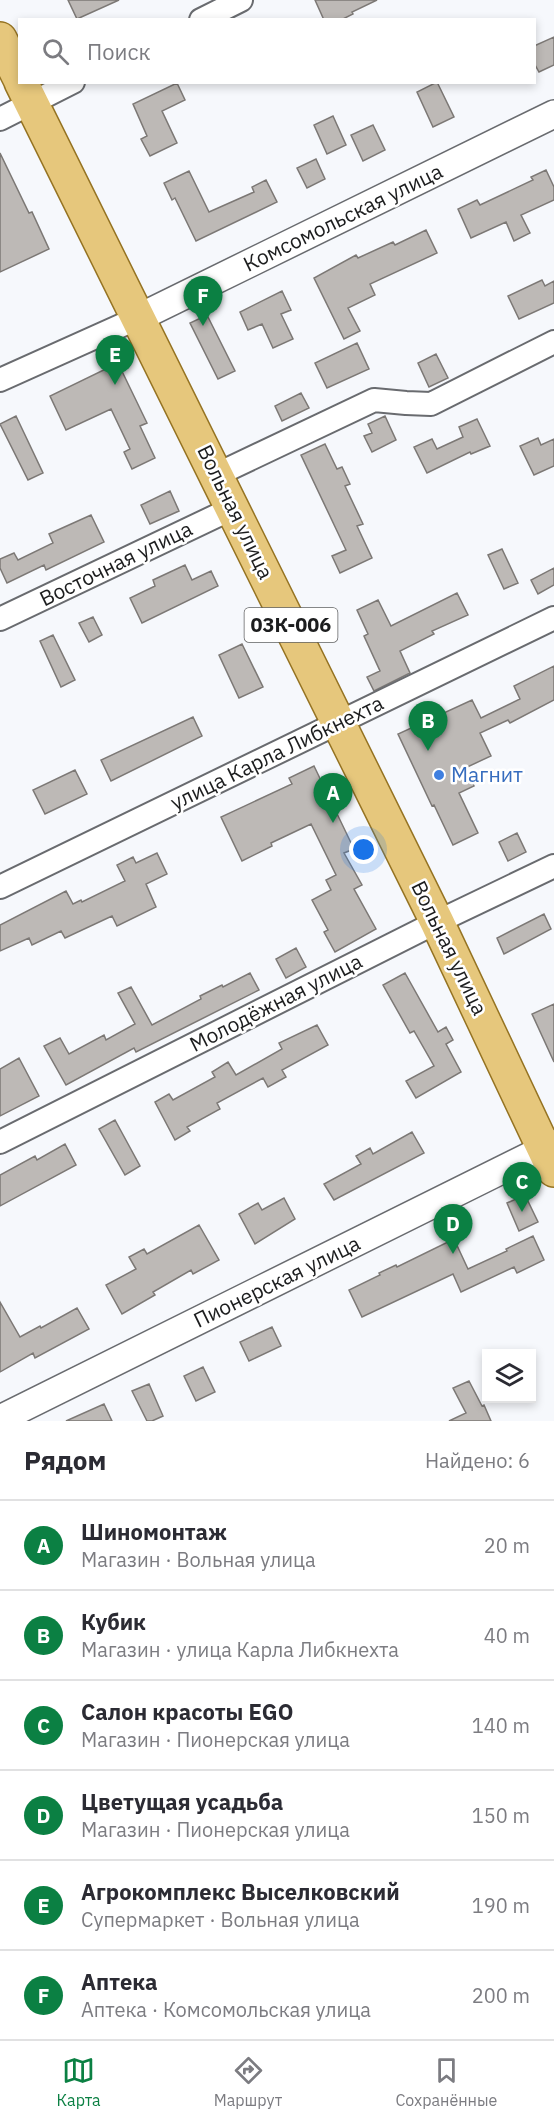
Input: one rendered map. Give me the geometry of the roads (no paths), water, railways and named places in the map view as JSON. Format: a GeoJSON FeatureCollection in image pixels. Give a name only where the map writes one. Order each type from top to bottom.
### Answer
{"type":"FeatureCollection","features":[{"type":"Feature","properties":{"kind":"main road","name":"Вольная улица"},"geometry":{"type":"LineString","coordinates":[[0,39],[18,76]]}},
{"type":"Feature","properties":{"kind":"main road","name":"Вольная улица"},"geometry":{"type":"LineString","coordinates":[[24,88],[551,1155]]}},
{"type":"Feature","properties":{"kind":"street"},"geometry":{"type":"LineString","coordinates":[[205,18],[241,0]]}},
{"type":"Feature","properties":{"kind":"street"},"geometry":{"type":"LineString","coordinates":[[0,118],[24,88],[57,84]]}},
{"type":"Feature","properties":{"kind":"street","name":"Комсомольская улица"},"geometry":{"type":"LineString","coordinates":[[0,380],[138,318],[554,114]]}},
{"type":"Feature","properties":{"kind":"street"},"geometry":{"type":"LineString","coordinates":[[216,475],[374,400],[431,404],[554,342]]}},
{"type":"Feature","properties":{"kind":"street","name":"Восточная улица"},"geometry":{"type":"LineString","coordinates":[[0,619],[233,508]]}},
{"type":"Feature","properties":{"kind":"street","name":"улица Карла Либкнехта"},"geometry":{"type":"LineString","coordinates":[[0,887],[554,618]]}},
{"type":"Feature","properties":{"kind":"street","name":"Молодёжная улица"},"geometry":{"type":"LineString","coordinates":[[0,1142],[437,922],[554,866]]}},
{"type":"Feature","properties":{"kind":"street","name":"Пионерская улица"},"geometry":{"type":"LineString","coordinates":[[0,1419],[551,1155]]}},
{"type":"Feature","properties":{"kind":"place","name":"Аптека"},"geometry":{"type":"Point","coordinates":[203,326]}},
{"type":"Feature","properties":{"kind":"place","name":"Агрокомплекс Выселковский"},"geometry":{"type":"Point","coordinates":[115,385]}},
{"type":"Feature","properties":{"kind":"place","name":"Кубик"},"geometry":{"type":"Point","coordinates":[428,751]}},
{"type":"Feature","properties":{"kind":"place","name":"Магнит"},"geometry":{"type":"Point","coordinates":[439,775]}},
{"type":"Feature","properties":{"kind":"place","name":"Шиномонтаж"},"geometry":{"type":"Point","coordinates":[333,823]}},
{"type":"Feature","properties":{"kind":"place","name":"Салон красоты EGO"},"geometry":{"type":"Point","coordinates":[522,1212]}},
{"type":"Feature","properties":{"kind":"place","name":"Цветущая усадьба"},"geometry":{"type":"Point","coordinates":[453,1254]}}]}
